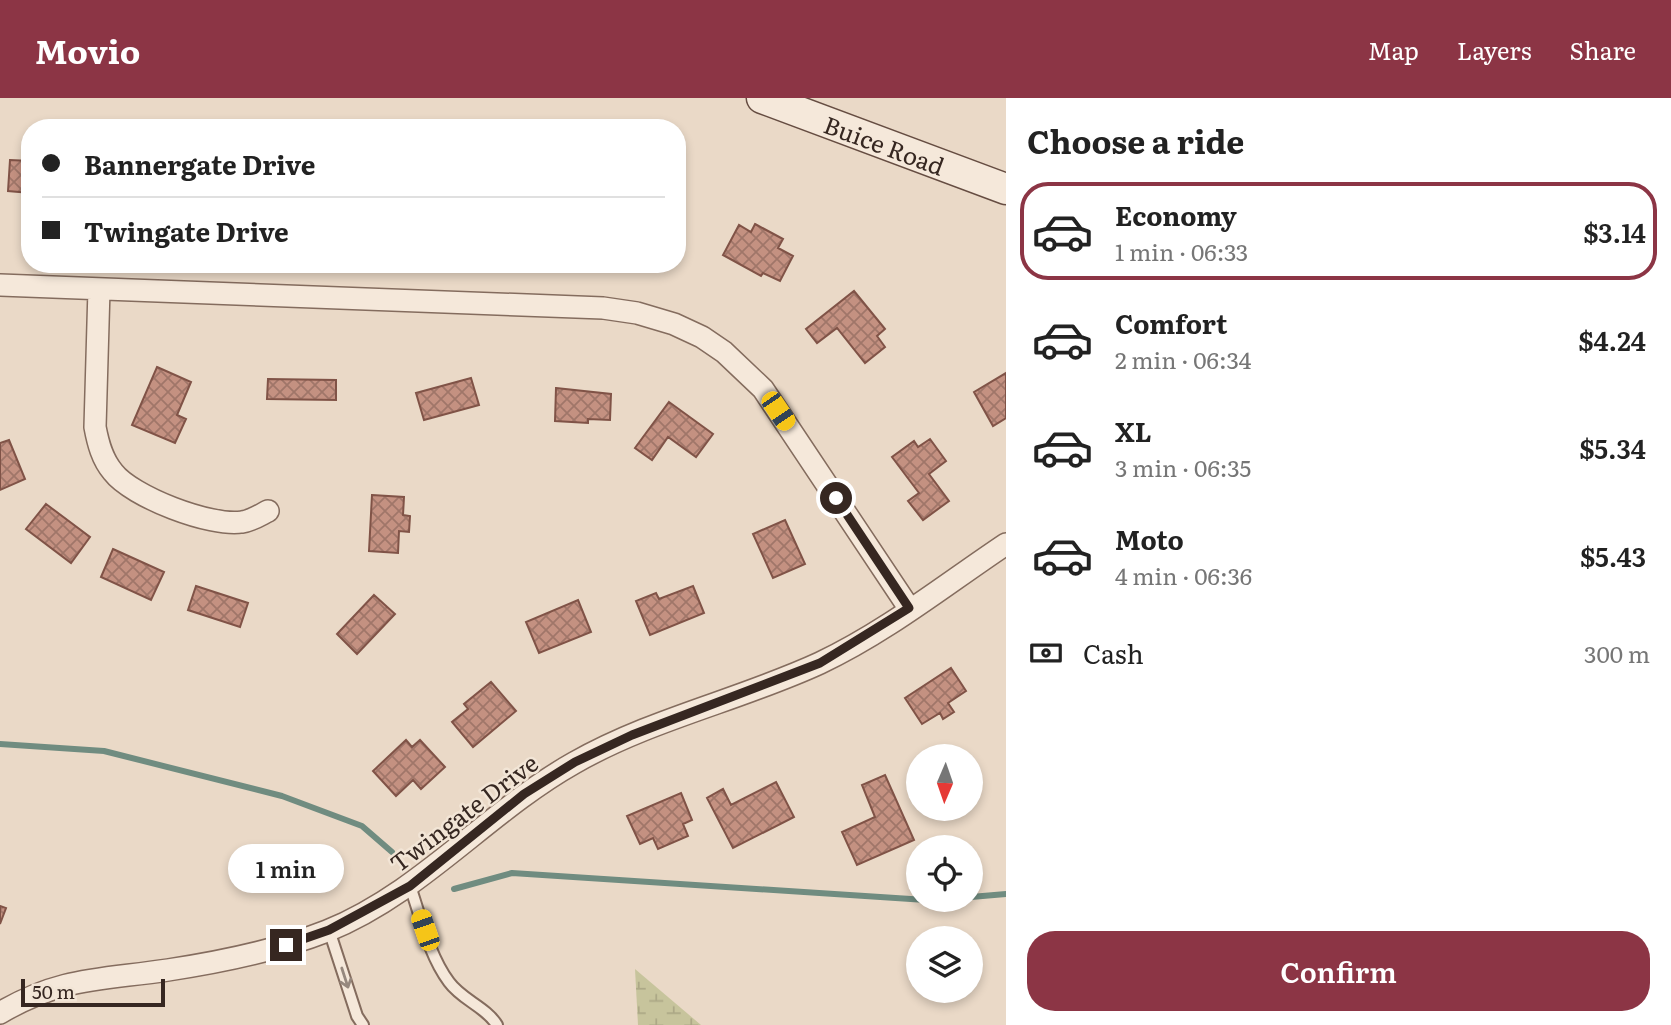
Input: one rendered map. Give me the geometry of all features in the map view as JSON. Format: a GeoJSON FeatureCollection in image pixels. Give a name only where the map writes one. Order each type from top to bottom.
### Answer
{"type":"FeatureCollection","features":[{"type":"Feature","properties":{"kind":"street","name":"Buice Road"},"geometry":{"type":"LineString","coordinates":[[762,98],[1006,190]]}},
{"type":"Feature","properties":{"kind":"street"},"geometry":{"type":"LineString","coordinates":[[0,285],[603,308],[637,313],[674,324],[724,352],[763,389],[909,608]]}},
{"type":"Feature","properties":{"kind":"street"},"geometry":{"type":"LineString","coordinates":[[99,289],[95,427],[99,448],[111,471],[141,495],[217,521],[243,522],[268,511]]}},
{"type":"Feature","properties":{"kind":"street","name":"Twingate Drive"},"geometry":{"type":"LineString","coordinates":[[0,1013],[20,1001],[91,978],[167,971],[227,959],[286,945],[329,930],[410,886],[524,794],[575,762],[632,735],[820,663],[1006,544]]}},
{"type":"Feature","properties":{"kind":"lane"},"geometry":{"type":"LineString","coordinates":[[410,886],[438,962],[450,983],[477,1008],[491,1016],[497,1025]]}},
{"type":"Feature","properties":{"kind":"lane"},"geometry":{"type":"LineString","coordinates":[[329,930],[357,1016],[363,1025]]}},
{"type":"Feature","properties":{"kind":"green space"},"geometry":{"type":"Polygon","coordinates":[[[635,969],[701,1025],[638,1025],[635,969]]]}},
{"type":"Feature","properties":{"kind":"building"},"geometry":{"type":"Polygon","coordinates":[[[10,160],[21,161],[21,192],[8,191],[10,160]]]}},
{"type":"Feature","properties":{"kind":"building"},"geometry":{"type":"Polygon","coordinates":[[[755,224],[783,239],[778,248],[793,256],[780,281],[763,273],[761,276],[723,255],[739,225],[751,232],[755,224]]]}},
{"type":"Feature","properties":{"kind":"building"},"geometry":{"type":"Polygon","coordinates":[[[854,291],[885,329],[877,336],[885,347],[865,363],[837,328],[817,343],[806,329],[854,291]]]}},
{"type":"Feature","properties":{"kind":"building"},"geometry":{"type":"Polygon","coordinates":[[[157,367],[191,382],[177,415],[186,419],[175,443],[132,425],[157,367]]]}},
{"type":"Feature","properties":{"kind":"building"},"geometry":{"type":"Polygon","coordinates":[[[1006,373],[1006,418],[993,426],[974,392],[1006,373]]]}},
{"type":"Feature","properties":{"kind":"building"},"geometry":{"type":"Polygon","coordinates":[[[471,378],[479,405],[424,420],[416,393],[471,378]]]}},
{"type":"Feature","properties":{"kind":"building"},"geometry":{"type":"Polygon","coordinates":[[[268,379],[336,380],[336,400],[267,399],[268,379]]]}},
{"type":"Feature","properties":{"kind":"building"},"geometry":{"type":"Polygon","coordinates":[[[556,388],[611,394],[610,420],[588,419],[588,423],[555,421],[556,388]]]}},
{"type":"Feature","properties":{"kind":"building"},"geometry":{"type":"Polygon","coordinates":[[[669,402],[713,434],[696,457],[668,437],[652,460],[635,448],[669,402]]]}},
{"type":"Feature","properties":{"kind":"building"},"geometry":{"type":"Polygon","coordinates":[[[930,439],[946,461],[929,474],[949,501],[923,520],[908,501],[919,493],[892,457],[914,441],[918,447],[930,439]]]}},
{"type":"Feature","properties":{"kind":"building"},"geometry":{"type":"Polygon","coordinates":[[[9,440],[25,479],[0,490],[0,443],[9,440]]]}},
{"type":"Feature","properties":{"kind":"building"},"geometry":{"type":"Polygon","coordinates":[[[372,495],[404,497],[403,515],[410,516],[409,532],[399,531],[398,553],[369,551],[372,495]]]}},
{"type":"Feature","properties":{"kind":"building"},"geometry":{"type":"Polygon","coordinates":[[[46,504],[90,537],[71,563],[26,529],[46,504]]]}},
{"type":"Feature","properties":{"kind":"building"},"geometry":{"type":"Polygon","coordinates":[[[785,520],[805,564],[773,578],[753,534],[785,520]]]}},
{"type":"Feature","properties":{"kind":"building"},"geometry":{"type":"Polygon","coordinates":[[[113,549],[164,572],[151,600],[101,577],[113,549]]]}},
{"type":"Feature","properties":{"kind":"building"},"geometry":{"type":"Polygon","coordinates":[[[196,586],[248,603],[240,627],[188,610],[196,586]]]}},
{"type":"Feature","properties":{"kind":"building"},"geometry":{"type":"Polygon","coordinates":[[[693,586],[704,613],[650,635],[636,601],[656,593],[659,599],[693,586]]]}},
{"type":"Feature","properties":{"kind":"building"},"geometry":{"type":"Polygon","coordinates":[[[374,595],[395,614],[357,654],[337,634],[374,595]]]}},
{"type":"Feature","properties":{"kind":"building"},"geometry":{"type":"Polygon","coordinates":[[[578,600],[591,632],[539,653],[526,622],[578,600]]]}},
{"type":"Feature","properties":{"kind":"building"},"geometry":{"type":"Polygon","coordinates":[[[951,668],[966,691],[948,703],[954,712],[943,719],[940,713],[922,724],[905,698],[951,668]]]}},
{"type":"Feature","properties":{"kind":"building"},"geometry":{"type":"Polygon","coordinates":[[[491,682],[516,711],[473,747],[452,722],[468,709],[464,704],[491,682]]]}},
{"type":"Feature","properties":{"kind":"building"},"geometry":{"type":"Polygon","coordinates":[[[406,740],[412,747],[420,740],[445,767],[421,789],[413,780],[396,796],[373,771],[406,740]]]}},
{"type":"Feature","properties":{"kind":"building"},"geometry":{"type":"Polygon","coordinates":[[[885,775],[912,835],[906,835],[906,844],[857,865],[842,832],[875,817],[862,785],[885,775]]]}},
{"type":"Feature","properties":{"kind":"building"},"geometry":{"type":"Polygon","coordinates":[[[776,782],[794,817],[733,848],[707,798],[723,789],[731,805],[776,782]]]}},
{"type":"Feature","properties":{"kind":"building"},"geometry":{"type":"Polygon","coordinates":[[[681,793],[692,820],[683,824],[688,836],[658,849],[653,838],[640,844],[627,816],[681,793]]]}},
{"type":"Feature","properties":{"kind":"building"},"geometry":{"type":"Polygon","coordinates":[[[0,906],[6,908],[0,924],[0,906]]]}},
{"type":"Feature","properties":{"kind":"waterway"},"geometry":{"type":"LineString","coordinates":[[0,744],[104,751],[282,796],[362,826],[392,852]]}},
{"type":"Feature","properties":{"kind":"waterway"},"geometry":{"type":"LineString","coordinates":[[454,889],[512,873],[906,899]]}},
{"type":"Feature","properties":{"kind":"waterway"},"geometry":{"type":"LineString","coordinates":[[983,896],[1006,894]]}},
{"type":"Feature","properties":{"kind":"route"},"geometry":{"type":"LineString","coordinates":[[286,945],[329,930],[410,886],[524,794],[575,762],[632,735],[820,663],[909,608],[836,498]]}}]}
